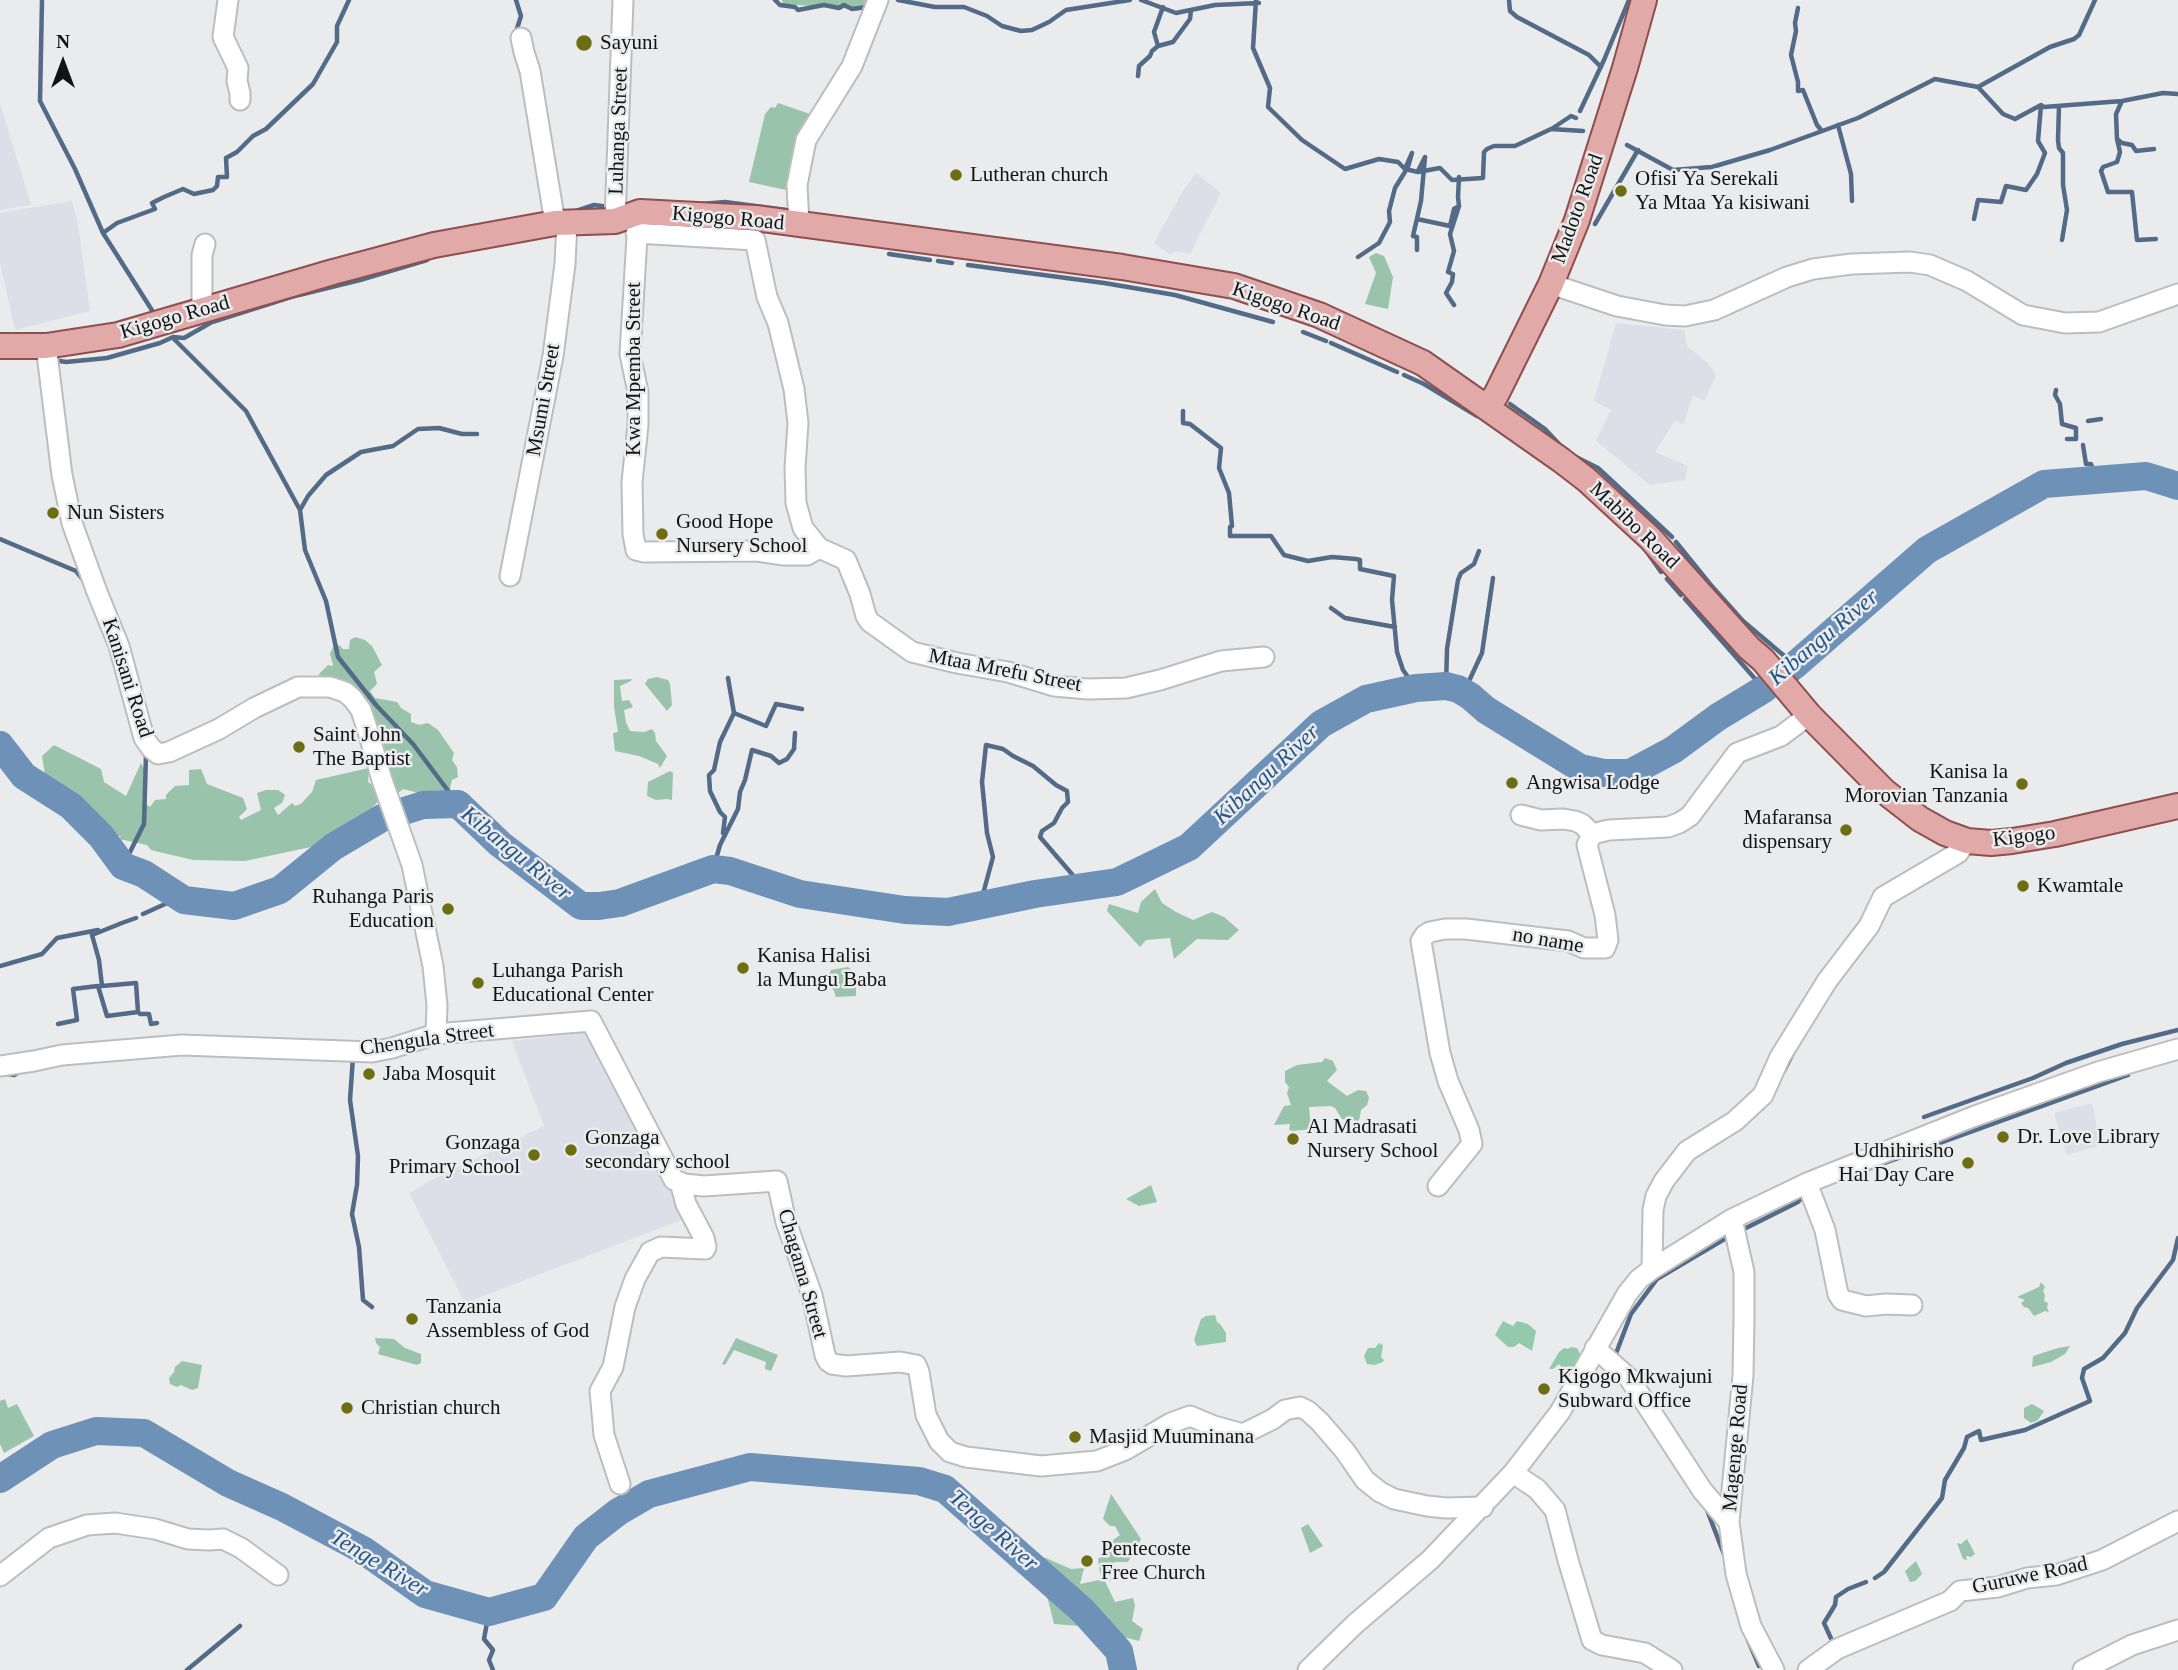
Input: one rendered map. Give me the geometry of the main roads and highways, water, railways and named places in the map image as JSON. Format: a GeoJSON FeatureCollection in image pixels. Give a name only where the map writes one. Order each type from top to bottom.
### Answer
{"type":"FeatureCollection","features":[{"type":"Feature","properties":{"kind":"main road","name":"Madoto Road"},"geometry":{"type":"LineString","coordinates":[[1487,407],[1496,395],[1551,284],[1589,186],[1644,0]]}},
{"type":"Feature","properties":{"kind":"main road","name":"Kigogo Road"},"geometry":{"type":"LineString","coordinates":[[0,346],[46,346],[118,335],[434,245],[561,222],[630,222],[755,229],[799,225],[1109,265],[1234,286],[1287,304],[1402,352],[1448,380]]}},
{"type":"Feature","properties":{"kind":"main road","name":"Mabibo Road"},"geometry":{"type":"LineString","coordinates":[[1448,380],[1579,473],[1625,514],[1696,587],[1803,707]]}},
{"type":"Feature","properties":{"kind":"main road","name":"Kigogo"},"geometry":{"type":"LineString","coordinates":[[1803,707],[1885,791],[1920,819],[1967,841],[1991,843],[2044,836],[2178,806]]}},
{"type":"Feature","properties":{"kind":"waterway"},"geometry":{"type":"LineString","coordinates":[[42,0],[40,101],[75,169],[103,233],[155,315]]}},
{"type":"Feature","properties":{"kind":"waterway"},"geometry":{"type":"LineString","coordinates":[[103,233],[117,223],[155,209],[152,203],[164,197],[183,189],[194,194],[213,190],[217,186],[218,177],[227,177],[226,158],[266,129],[313,84],[337,42],[337,26],[349,0]]}},
{"type":"Feature","properties":{"kind":"waterway"},"geometry":{"type":"LineString","coordinates":[[516,0],[521,16],[516,32]]}},
{"type":"Feature","properties":{"kind":"waterway"},"geometry":{"type":"LineString","coordinates":[[775,0],[780,5],[798,10],[824,5],[839,8],[844,5],[852,9],[867,7]]}},
{"type":"Feature","properties":{"kind":"waterway"},"geometry":{"type":"LineString","coordinates":[[898,0],[935,7],[964,7],[987,16],[1002,26],[1021,31],[1032,30],[1066,10],[1130,0]]}},
{"type":"Feature","properties":{"kind":"waterway"},"geometry":{"type":"LineString","coordinates":[[1141,0],[1176,13],[1215,5],[1259,3]]}},
{"type":"Feature","properties":{"kind":"waterway"},"geometry":{"type":"LineString","coordinates":[[1256,0],[1253,48],[1270,88],[1268,107],[1302,140],[1345,169],[1379,159],[1398,162],[1405,169],[1418,172],[1440,168],[1452,180],[1483,178],[1484,152],[1487,149],[1494,146],[1515,146],[1551,129],[1583,131]]}},
{"type":"Feature","properties":{"kind":"waterway"},"geometry":{"type":"LineString","coordinates":[[1509,0],[1510,11],[1517,17],[1589,55],[1601,67]]}},
{"type":"Feature","properties":{"kind":"waterway"},"geometry":{"type":"LineString","coordinates":[[1580,111],[1629,0]]}},
{"type":"Feature","properties":{"kind":"waterway"},"geometry":{"type":"LineString","coordinates":[[1978,87],[2050,47],[2074,39],[2079,35],[2095,0]]}},
{"type":"Feature","properties":{"kind":"waterway"},"geometry":{"type":"LineString","coordinates":[[1158,46],[1154,32],[1163,7]]}},
{"type":"Feature","properties":{"kind":"waterway"},"geometry":{"type":"LineString","coordinates":[[1798,8],[1791,55],[1798,91],[1803,90],[1822,131]]}},
{"type":"Feature","properties":{"kind":"waterway"},"geometry":{"type":"LineString","coordinates":[[1138,76],[1139,66],[1152,51],[1158,46],[1173,42],[1190,19],[1191,10]]}},
{"type":"Feature","properties":{"kind":"waterway"},"geometry":{"type":"LineString","coordinates":[[1627,145],[1673,170],[1712,167],[1770,150],[1858,118],[1935,79],[1978,87],[2003,114],[2015,119],[2041,105],[2044,107],[2122,101],[2163,93],[2178,94]]}},
{"type":"Feature","properties":{"kind":"waterway"},"geometry":{"type":"LineString","coordinates":[[2122,101],[2116,114],[2117,139],[2132,145],[2136,151],[2154,149]]}},
{"type":"Feature","properties":{"kind":"waterway"},"geometry":{"type":"LineString","coordinates":[[1974,219],[1978,200],[2001,202],[2006,186],[2026,190],[2037,174],[2045,153],[2038,141],[2041,105]]}},
{"type":"Feature","properties":{"kind":"waterway"},"geometry":{"type":"LineString","coordinates":[[2059,106],[2058,140],[2063,153],[2063,185],[2067,210],[2062,240]]}},
{"type":"Feature","properties":{"kind":"waterway"},"geometry":{"type":"LineString","coordinates":[[1553,128],[1571,116],[1576,118]]}},
{"type":"Feature","properties":{"kind":"waterway"},"geometry":{"type":"LineString","coordinates":[[1838,125],[1851,174],[1852,201]]}},
{"type":"Feature","properties":{"kind":"waterway"},"geometry":{"type":"LineString","coordinates":[[2117,139],[2120,152],[2117,162],[2103,167],[2101,171],[2108,192],[2132,192],[2137,240],[2156,239]]}},
{"type":"Feature","properties":{"kind":"waterway"},"geometry":{"type":"LineString","coordinates":[[1595,224],[1638,150]]}},
{"type":"Feature","properties":{"kind":"waterway"},"geometry":{"type":"LineString","coordinates":[[1358,257],[1379,243],[1390,222],[1389,211],[1395,188],[1408,167],[1412,153],[1405,169]]}},
{"type":"Feature","properties":{"kind":"waterway"},"geometry":{"type":"LineString","coordinates":[[1417,250],[1417,237],[1413,236],[1421,201],[1425,157],[1418,171]]}},
{"type":"Feature","properties":{"kind":"waterway"},"geometry":{"type":"LineString","coordinates":[[1454,305],[1446,293],[1453,274],[1448,272],[1454,251],[1450,234],[1459,206],[1459,177]]}},
{"type":"Feature","properties":{"kind":"waterway"},"geometry":{"type":"LineString","coordinates":[[701,204],[725,202],[786,210]]}},
{"type":"Feature","properties":{"kind":"waterway"},"geometry":{"type":"LineString","coordinates":[[573,212],[594,205],[609,207]]}},
{"type":"Feature","properties":{"kind":"waterway"},"geometry":{"type":"LineString","coordinates":[[1417,219],[1450,226],[1454,209],[1459,206]]}},
{"type":"Feature","properties":{"kind":"waterway"},"geometry":{"type":"LineString","coordinates":[[889,254],[930,260]]}},
{"type":"Feature","properties":{"kind":"waterway"},"geometry":{"type":"LineString","coordinates":[[53,360],[66,362],[107,358],[173,337],[184,338],[212,322],[291,297],[427,260]]}},
{"type":"Feature","properties":{"kind":"waterway"},"geometry":{"type":"LineString","coordinates":[[938,261],[952,263]]}},
{"type":"Feature","properties":{"kind":"waterway"},"geometry":{"type":"LineString","coordinates":[[968,265],[1175,295],[1273,322]]}},
{"type":"Feature","properties":{"kind":"waterway"},"geometry":{"type":"LineString","coordinates":[[1303,332],[1326,341]]}},
{"type":"Feature","properties":{"kind":"waterway"},"geometry":{"type":"LineString","coordinates":[[173,338],[246,411],[300,510],[305,550],[326,601],[338,657],[376,705],[413,744],[458,804]]}},
{"type":"Feature","properties":{"kind":"waterway"},"geometry":{"type":"LineString","coordinates":[[1331,343],[1397,372]]}},
{"type":"Feature","properties":{"kind":"waterway"},"geometry":{"type":"LineString","coordinates":[[1404,375],[1477,416]]}},
{"type":"Feature","properties":{"kind":"waterway"},"geometry":{"type":"LineString","coordinates":[[2056,390],[2062,424],[2076,428],[2076,439],[2067,439]]}},
{"type":"Feature","properties":{"kind":"waterway"},"geometry":{"type":"LineString","coordinates":[[1500,403],[1516,414]]}},
{"type":"Feature","properties":{"kind":"waterway"},"geometry":{"type":"LineString","coordinates":[[1510,404],[1545,429],[1559,444]]}},
{"type":"Feature","properties":{"kind":"waterway"},"geometry":{"type":"LineString","coordinates":[[1183,411],[1183,423],[1190,424],[1221,448],[1219,468],[1229,493],[1232,526],[1230,536],[1271,536],[1284,555],[1308,561],[1332,557],[1356,559],[1360,560],[1360,569],[1394,576],[1392,600],[1397,652],[1403,670],[1416,688]]}},
{"type":"Feature","properties":{"kind":"waterway"},"geometry":{"type":"LineString","coordinates":[[2088,421],[2101,419]]}},
{"type":"Feature","properties":{"kind":"waterway"},"geometry":{"type":"LineString","coordinates":[[300,510],[326,475],[361,452],[393,446],[418,429],[439,428],[462,434],[477,434]]}},
{"type":"Feature","properties":{"kind":"waterway"},"geometry":{"type":"LineString","coordinates":[[2083,445],[2086,464],[2091,464],[2096,479]]}},
{"type":"Feature","properties":{"kind":"waterway"},"geometry":{"type":"LineString","coordinates":[[1574,456],[1598,468],[1672,537]]}},
{"type":"Feature","properties":{"kind":"waterway","name":"Kibangu River"},"geometry":{"type":"LineString","coordinates":[[0,745],[24,776],[71,806],[101,836],[123,866],[144,874],[184,900],[234,906],[280,890],[333,847],[382,818],[423,805],[458,804],[500,844],[581,906],[620,903],[713,869],[730,871],[800,894],[905,910],[948,912],[1035,894],[1117,882],[1189,847],[1321,724],[1366,699],[1416,688],[1446,686],[1458,689],[1486,710],[1580,768],[1604,773],[1630,773],[1673,750],[1718,717],[1764,689],[1927,550],[2044,484],[2146,476],[2178,486]]}},
{"type":"Feature","properties":{"kind":"waterway"},"geometry":{"type":"LineString","coordinates":[[0,539],[76,571],[85,582]]}},
{"type":"Feature","properties":{"kind":"waterway"},"geometry":{"type":"LineString","coordinates":[[1676,542],[1743,621],[1795,665]]}},
{"type":"Feature","properties":{"kind":"waterway"},"geometry":{"type":"LineString","coordinates":[[1446,686],[1447,649],[1458,580],[1461,573],[1474,564],[1479,551]]}},
{"type":"Feature","properties":{"kind":"waterway"},"geometry":{"type":"LineString","coordinates":[[1647,552],[1661,572]]}},
{"type":"Feature","properties":{"kind":"waterway"},"geometry":{"type":"LineString","coordinates":[[1470,696],[1469,681],[1482,653],[1493,578]]}},
{"type":"Feature","properties":{"kind":"waterway"},"geometry":{"type":"LineString","coordinates":[[1667,579],[1681,595]]}},
{"type":"Feature","properties":{"kind":"waterway"},"geometry":{"type":"LineString","coordinates":[[1685,599],[1764,689]]}},
{"type":"Feature","properties":{"kind":"waterway"},"geometry":{"type":"LineString","coordinates":[[1331,608],[1345,618],[1395,627]]}},
{"type":"Feature","properties":{"kind":"waterway"},"geometry":{"type":"LineString","coordinates":[[723,833],[725,817],[710,791],[709,775],[714,770],[720,742],[734,713],[728,678]]}},
{"type":"Feature","properties":{"kind":"waterway"},"geometry":{"type":"LineString","coordinates":[[734,713],[766,726],[776,704],[802,709]]}},
{"type":"Feature","properties":{"kind":"waterway"},"geometry":{"type":"LineString","coordinates":[[713,869],[720,845],[738,809],[752,750],[771,756],[779,763],[787,759],[794,749],[795,733]]}},
{"type":"Feature","properties":{"kind":"waterway"},"geometry":{"type":"LineString","coordinates":[[980,905],[993,857],[987,833],[982,782],[986,745],[1003,749],[1033,766],[1067,791],[1068,802],[1054,823],[1042,831],[1040,837],[1081,888]]}},
{"type":"Feature","properties":{"kind":"waterway"},"geometry":{"type":"LineString","coordinates":[[123,866],[144,824],[146,754]]}},
{"type":"Feature","properties":{"kind":"waterway"},"geometry":{"type":"LineString","coordinates":[[143,914],[174,900],[184,900]]}},
{"type":"Feature","properties":{"kind":"waterway"},"geometry":{"type":"LineString","coordinates":[[119,924],[136,918]]}},
{"type":"Feature","properties":{"kind":"waterway"},"geometry":{"type":"LineString","coordinates":[[58,1024],[77,1020],[73,989],[98,986],[107,1016],[138,1012],[136,983],[102,986],[92,935],[122,923]]}},
{"type":"Feature","properties":{"kind":"waterway"},"geometry":{"type":"LineString","coordinates":[[0,966],[42,954],[57,938],[98,930]]}},
{"type":"Feature","properties":{"kind":"waterway"},"geometry":{"type":"LineString","coordinates":[[138,1012],[149,1014],[151,1024],[157,1023]]}},
{"type":"Feature","properties":{"kind":"waterway"},"geometry":{"type":"LineString","coordinates":[[1924,1117],[2033,1078],[2066,1063],[2122,1044],[2178,1030]]}},
{"type":"Feature","properties":{"kind":"waterway"},"geometry":{"type":"LineString","coordinates":[[1784,1071],[1794,1051]]}},
{"type":"Feature","properties":{"kind":"waterway"},"geometry":{"type":"LineString","coordinates":[[351,1057],[350,1100],[358,1156],[352,1214],[359,1247],[363,1300],[372,1307]]}},
{"type":"Feature","properties":{"kind":"waterway"},"geometry":{"type":"LineString","coordinates":[[3,1073],[14,1075],[21,1071]]}},
{"type":"Feature","properties":{"kind":"waterway"},"geometry":{"type":"LineString","coordinates":[[1846,1177],[2128,1075]]}},
{"type":"Feature","properties":{"kind":"waterway"},"geometry":{"type":"LineString","coordinates":[[1744,1229],[1798,1202],[1806,1193]]}},
{"type":"Feature","properties":{"kind":"waterway"},"geometry":{"type":"LineString","coordinates":[[1615,1356],[1631,1314],[1657,1279],[1728,1237],[1730,1240]]}},
{"type":"Feature","properties":{"kind":"waterway"},"geometry":{"type":"LineString","coordinates":[[1875,1578],[1884,1572],[1942,1498],[1945,1480],[1964,1448],[1967,1437],[1979,1431],[1981,1440],[2025,1430],[2090,1401],[2082,1378],[2084,1369],[2103,1358],[2125,1333],[2137,1308],[2173,1260],[2178,1238]]}},
{"type":"Feature","properties":{"kind":"waterway","name":"Tenge River"},"geometry":{"type":"LineString","coordinates":[[0,1479],[52,1445],[96,1431],[144,1433],[228,1483],[282,1507],[363,1550],[425,1594],[489,1612],[544,1597],[586,1537],[618,1512],[649,1494],[750,1467],[919,1481],[945,1489],[1083,1611],[1119,1651],[1123,1670]]}},
{"type":"Feature","properties":{"kind":"waterway"},"geometry":{"type":"LineString","coordinates":[[616,1501],[618,1512]]}},
{"type":"Feature","properties":{"kind":"waterway"},"geometry":{"type":"LineString","coordinates":[[1707,1510],[1725,1557]]}},
{"type":"Feature","properties":{"kind":"waterway"},"geometry":{"type":"LineString","coordinates":[[1834,1645],[1824,1623],[1835,1605],[1836,1597],[1866,1582]]}},
{"type":"Feature","properties":{"kind":"waterway"},"geometry":{"type":"LineString","coordinates":[[489,1612],[484,1639],[493,1650],[489,1660],[493,1670]]}},
{"type":"Feature","properties":{"kind":"waterway"},"geometry":{"type":"LineString","coordinates":[[187,1670],[240,1626]]}},
{"type":"Feature","properties":{"kind":"waterway"},"geometry":{"type":"LineString","coordinates":[[1748,1640],[1759,1666]]}},
{"type":"Feature","properties":{"kind":"place","name":"Sayuni"},"geometry":{"type":"Point","coordinates":[584,43]}},
{"type":"Feature","properties":{"kind":"place","name":"Lutheran church"},"geometry":{"type":"Point","coordinates":[956,175]}},
{"type":"Feature","properties":{"kind":"place","name":"Ofisi Ya Serekali Ya Mtaa Ya kisiwani"},"geometry":{"type":"Point","coordinates":[1621,191]}},
{"type":"Feature","properties":{"kind":"place","name":"Nun Sisters"},"geometry":{"type":"Point","coordinates":[53,513]}},
{"type":"Feature","properties":{"kind":"place","name":"Good Hope Nursery School"},"geometry":{"type":"Point","coordinates":[662,534]}},
{"type":"Feature","properties":{"kind":"place","name":"Saint John The Baptist"},"geometry":{"type":"Point","coordinates":[299,747]}},
{"type":"Feature","properties":{"kind":"place","name":"Angwisa Lodge"},"geometry":{"type":"Point","coordinates":[1512,783]}},
{"type":"Feature","properties":{"kind":"place","name":"Kanisa la Morovian Tanzania"},"geometry":{"type":"Point","coordinates":[2022,784]}},
{"type":"Feature","properties":{"kind":"place","name":"Mafaransa dispensary"},"geometry":{"type":"Point","coordinates":[1846,830]}},
{"type":"Feature","properties":{"kind":"place","name":"Kwamtale"},"geometry":{"type":"Point","coordinates":[2023,886]}},
{"type":"Feature","properties":{"kind":"place","name":"Ruhanga Paris Education"},"geometry":{"type":"Point","coordinates":[448,909]}},
{"type":"Feature","properties":{"kind":"place","name":"Kanisa Halisi la Mungu Baba"},"geometry":{"type":"Point","coordinates":[743,968]}},
{"type":"Feature","properties":{"kind":"place","name":"Luhanga Parish Educational Center"},"geometry":{"type":"Point","coordinates":[478,983]}},
{"type":"Feature","properties":{"kind":"place","name":"Jaba Mosquit"},"geometry":{"type":"Point","coordinates":[369,1074]}},
{"type":"Feature","properties":{"kind":"place","name":"Dr. Love Library"},"geometry":{"type":"Point","coordinates":[2003,1137]}},
{"type":"Feature","properties":{"kind":"place","name":"Al Madrasati Nursery School"},"geometry":{"type":"Point","coordinates":[1293,1139]}},
{"type":"Feature","properties":{"kind":"place","name":"Gonzaga secondary school"},"geometry":{"type":"Point","coordinates":[571,1150]}},
{"type":"Feature","properties":{"kind":"place","name":"Gonzaga Primary School"},"geometry":{"type":"Point","coordinates":[534,1155]}},
{"type":"Feature","properties":{"kind":"place","name":"Udhihirisho Hai Day Care"},"geometry":{"type":"Point","coordinates":[1968,1163]}},
{"type":"Feature","properties":{"kind":"place","name":"Tanzania Assembless of God"},"geometry":{"type":"Point","coordinates":[412,1319]}},
{"type":"Feature","properties":{"kind":"place","name":"Kigogo Mkwajuni Subward Office"},"geometry":{"type":"Point","coordinates":[1544,1389]}},
{"type":"Feature","properties":{"kind":"place","name":"Christian church"},"geometry":{"type":"Point","coordinates":[347,1408]}},
{"type":"Feature","properties":{"kind":"place","name":"Masjid Muuminana"},"geometry":{"type":"Point","coordinates":[1075,1437]}},
{"type":"Feature","properties":{"kind":"place","name":"Pentecoste Free Church"},"geometry":{"type":"Point","coordinates":[1087,1561]}}]}
